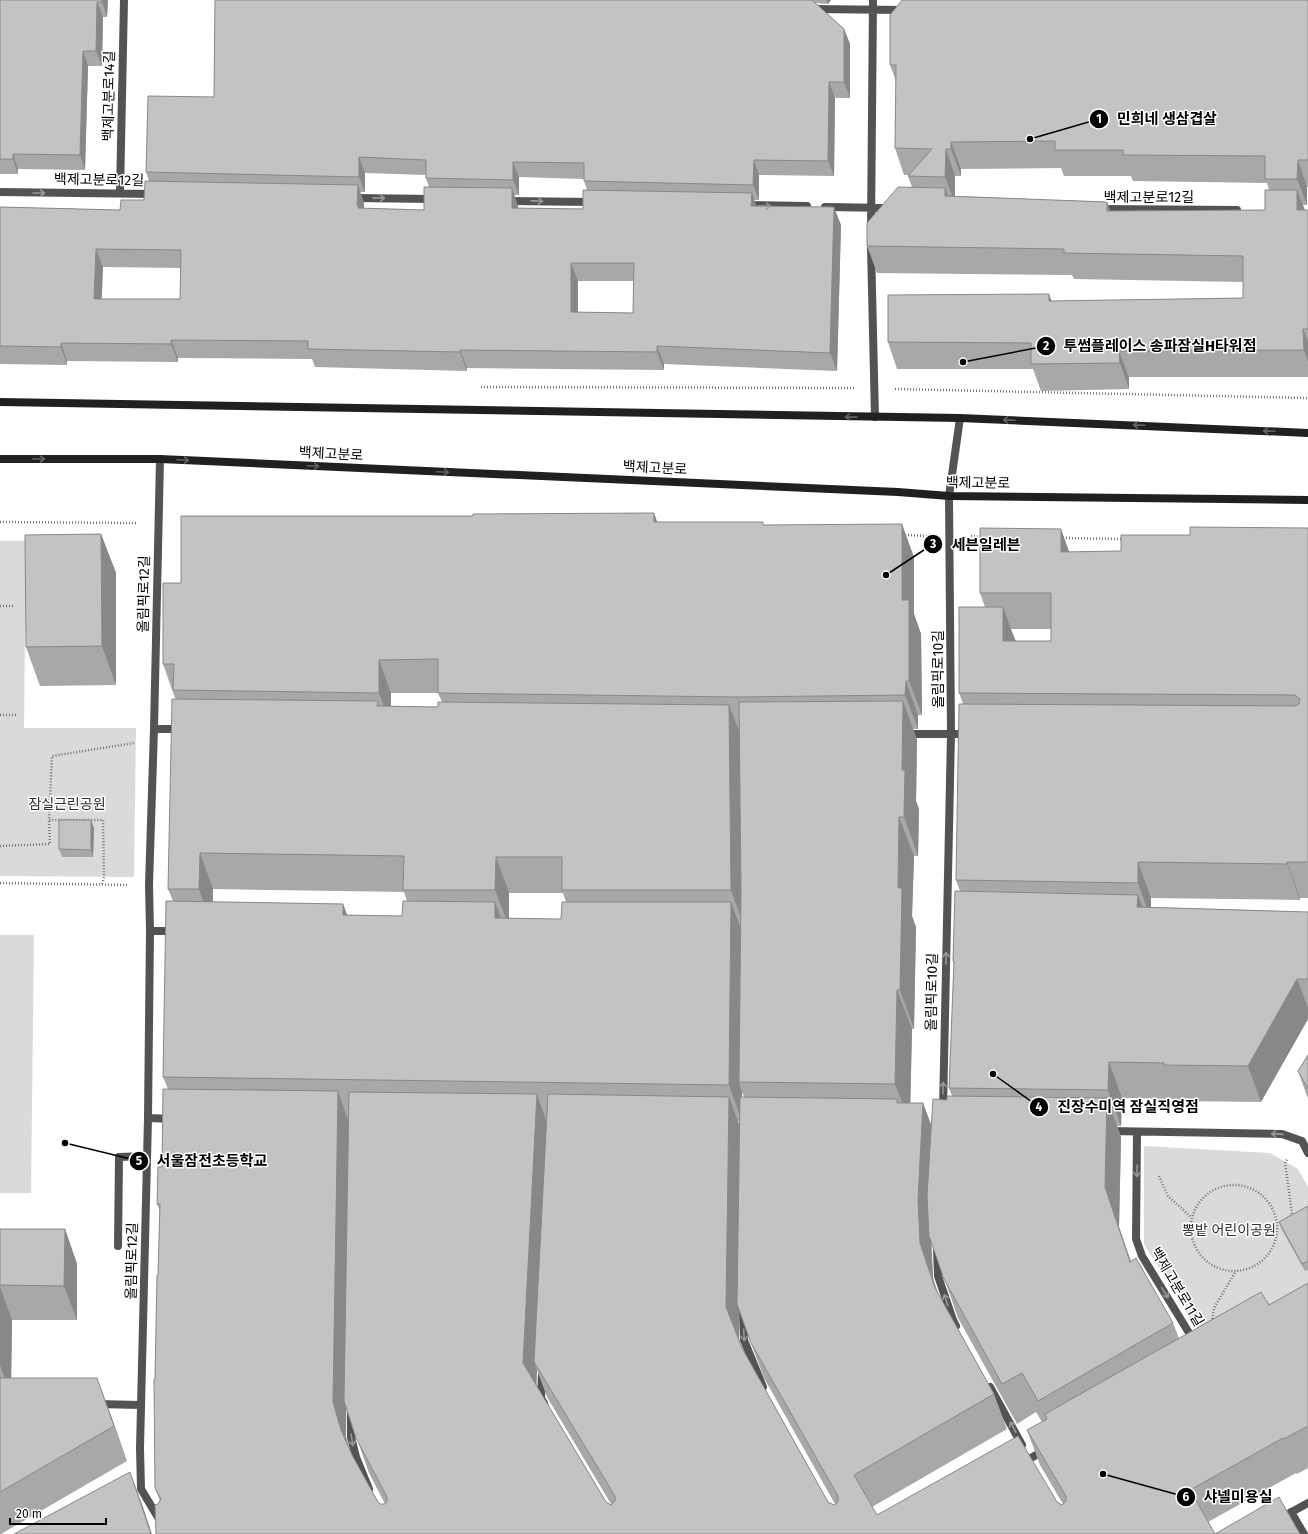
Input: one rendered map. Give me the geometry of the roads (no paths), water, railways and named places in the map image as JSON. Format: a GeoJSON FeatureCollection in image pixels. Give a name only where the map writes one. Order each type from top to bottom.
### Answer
{"type":"FeatureCollection","features":[{"type":"Feature","properties":{"kind":"main road"},"geometry":{"type":"LineString","coordinates":[[0,402],[960,418],[1308,433]]}},
{"type":"Feature","properties":{"kind":"main road","name":"백제고분로"},"geometry":{"type":"LineString","coordinates":[[0,459],[160,459],[890,492],[949,496],[1308,500]]}},
{"type":"Feature","properties":{"kind":"street","name":"백제고분로14길"},"geometry":{"type":"LineString","coordinates":[[120,193],[124,0]]}},
{"type":"Feature","properties":{"kind":"street"},"geometry":{"type":"LineString","coordinates":[[873,0],[870,208],[874,417]]}},
{"type":"Feature","properties":{"kind":"street"},"geometry":{"type":"LineString","coordinates":[[801,9],[912,10]]}},
{"type":"Feature","properties":{"kind":"street","name":"백제고분로12길"},"geometry":{"type":"LineString","coordinates":[[0,192],[160,194]]}},
{"type":"Feature","properties":{"kind":"street"},"geometry":{"type":"LineString","coordinates":[[344,198],[447,200]]}},
{"type":"Feature","properties":{"kind":"street"},"geometry":{"type":"LineString","coordinates":[[495,200],[599,202]]}},
{"type":"Feature","properties":{"kind":"street"},"geometry":{"type":"LineString","coordinates":[[742,205],[902,208]]}},
{"type":"Feature","properties":{"kind":"street","name":"백제고분로12길"},"geometry":{"type":"LineString","coordinates":[[1093,209],[1244,210]]}},
{"type":"Feature","properties":{"kind":"street","name":"올림픽로10길"},"geometry":{"type":"LineString","coordinates":[[942,1122],[951,921],[949,496],[960,418]]}},
{"type":"Feature","properties":{"kind":"street","name":"올림픽로12길"},"geometry":{"type":"LineString","coordinates":[[160,459],[149,885],[148,1118],[138,1491],[168,1534]]}},
{"type":"Feature","properties":{"kind":"street"},"geometry":{"type":"LineString","coordinates":[[154,728],[186,729]]}},
{"type":"Feature","properties":{"kind":"street"},"geometry":{"type":"LineString","coordinates":[[896,734],[975,734]]}},
{"type":"Feature","properties":{"kind":"street"},"geometry":{"type":"LineString","coordinates":[[150,930],[182,931]]}},
{"type":"Feature","properties":{"kind":"street"},"geometry":{"type":"LineString","coordinates":[[148,1118],[180,1119]]}},
{"type":"Feature","properties":{"kind":"street"},"geometry":{"type":"LineString","coordinates":[[1098,1131],[1282,1134],[1302,1141],[1308,1153]]}},
{"type":"Feature","properties":{"kind":"street","name":"백제고분로11길"},"geometry":{"type":"LineString","coordinates":[[1137,1132],[1136,1239],[1142,1256],[1200,1351]]}},
{"type":"Feature","properties":{"kind":"street"},"geometry":{"type":"LineString","coordinates":[[118,1246],[119,1157],[147,1156]]}},
{"type":"Feature","properties":{"kind":"street"},"geometry":{"type":"LineString","coordinates":[[937,1242],[938,1276],[953,1320],[960,1334]]}},
{"type":"Feature","properties":{"kind":"street"},"geometry":{"type":"LineString","coordinates":[[743,1308],[744,1340],[759,1380],[767,1393]]}},
{"type":"Feature","properties":{"kind":"street"},"geometry":{"type":"LineString","coordinates":[[542,1369],[541,1398],[550,1412]]}},
{"type":"Feature","properties":{"kind":"street"},"geometry":{"type":"LineString","coordinates":[[988,1383],[1032,1462]]}},
{"type":"Feature","properties":{"kind":"street"},"geometry":{"type":"LineString","coordinates":[[86,1403],[141,1404]]}},
{"type":"Feature","properties":{"kind":"street"},"geometry":{"type":"LineString","coordinates":[[352,1406],[351,1437],[356,1457],[375,1499]]}},
{"type":"Feature","properties":{"kind":"street"},"geometry":{"type":"LineString","coordinates":[[1016,1467],[1032,1462],[1050,1447]]}},
{"type":"Feature","properties":{"kind":"street"},"geometry":{"type":"LineString","coordinates":[[1272,1523],[1308,1503]]}},
{"type":"Feature","properties":{"kind":"street"},"geometry":{"type":"LineString","coordinates":[[1292,1512],[1304,1534]]}},
{"type":"Feature","properties":{"kind":"place","name":"민희네 생삼겹살"},"geometry":{"type":"Point","coordinates":[1030,139]}},
{"type":"Feature","properties":{"kind":"place","name":"투썸플레이스 송파잠실H타워점"},"geometry":{"type":"Point","coordinates":[963,362]}},
{"type":"Feature","properties":{"kind":"place","name":"세븐일레븐"},"geometry":{"type":"Point","coordinates":[886,575]}},
{"type":"Feature","properties":{"kind":"place","name":"진장수미역 잠실직영점"},"geometry":{"type":"Point","coordinates":[993,1074]}},
{"type":"Feature","properties":{"kind":"place","name":"서울잠전초등학교"},"geometry":{"type":"Point","coordinates":[65,1143]}},
{"type":"Feature","properties":{"kind":"place","name":"샤넬미용실"},"geometry":{"type":"Point","coordinates":[1103,1474]}},
{"type":"Feature","properties":{"kind":"park label","name":"잠실근린공원"},"geometry":{"type":"Point","coordinates":[67,804]}},
{"type":"Feature","properties":{"kind":"park label","name":"뽕밭 어린이공원"},"geometry":{"type":"Point","coordinates":[1229,1230]}}]}
